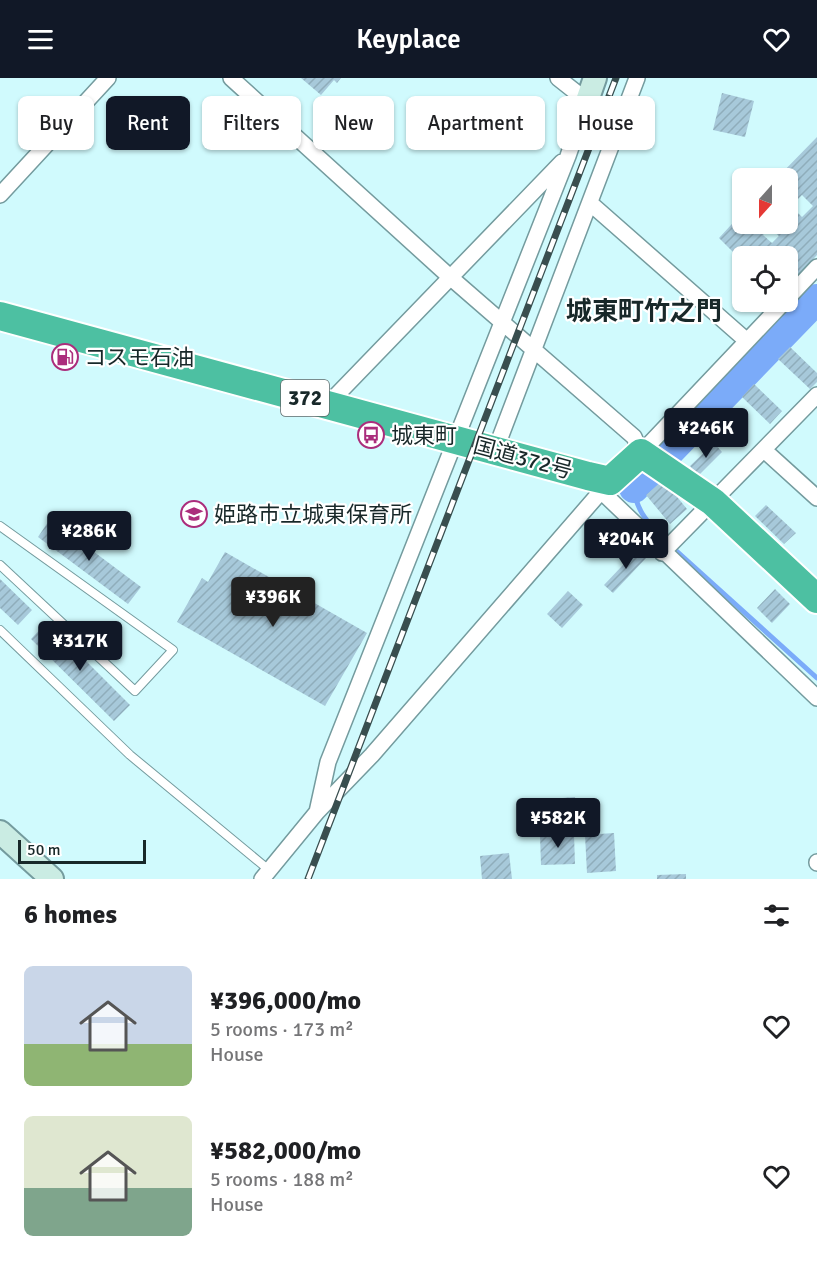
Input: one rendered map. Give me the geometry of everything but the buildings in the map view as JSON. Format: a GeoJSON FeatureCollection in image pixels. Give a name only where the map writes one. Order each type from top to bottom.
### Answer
{"type":"FeatureCollection","features":[{"type":"Feature","properties":{"kind":"highway","name":"国道372号"},"geometry":{"type":"LineString","coordinates":[[0,316],[328,404],[495,451],[605,486]]}},
{"type":"Feature","properties":{"kind":"highway"},"geometry":{"type":"LineString","coordinates":[[605,486],[647,457],[713,502],[817,599]]}},
{"type":"Feature","properties":{"kind":"street"},"geometry":{"type":"LineString","coordinates":[[0,195],[108,78]]}},
{"type":"Feature","properties":{"kind":"street"},"geometry":{"type":"LineString","coordinates":[[231,78],[450,277],[634,437],[647,457],[747,340],[774,312]]}},
{"type":"Feature","properties":{"kind":"street"},"geometry":{"type":"LineString","coordinates":[[558,78],[580,96]]}},
{"type":"Feature","properties":{"kind":"street"},"geometry":{"type":"LineString","coordinates":[[588,96],[595,78]]}},
{"type":"Feature","properties":{"kind":"street"},"geometry":{"type":"LineString","coordinates":[[495,451],[636,78]]}},
{"type":"Feature","properties":{"kind":"street"},"geometry":{"type":"LineString","coordinates":[[317,812],[328,762],[453,440],[570,150]]}},
{"type":"Feature","properties":{"kind":"street"},"geometry":{"type":"LineString","coordinates":[[328,404],[568,156]]}},
{"type":"Feature","properties":{"kind":"street"},"geometry":{"type":"LineString","coordinates":[[590,203],[747,340]]}},
{"type":"Feature","properties":{"kind":"street"},"geometry":{"type":"LineString","coordinates":[[798,287],[817,267]]}},
{"type":"Feature","properties":{"kind":"street"},"geometry":{"type":"LineString","coordinates":[[662,553],[817,395]]}},
{"type":"Feature","properties":{"kind":"street"},"geometry":{"type":"LineString","coordinates":[[764,450],[817,498]]}},
{"type":"Feature","properties":{"kind":"street"},"geometry":{"type":"LineString","coordinates":[[266,875],[317,812],[372,754],[605,486],[662,553],[817,698]]}},
{"type":"Feature","properties":{"kind":"street"},"geometry":{"type":"LineString","coordinates":[[0,832],[52,879]]}},
{"type":"Feature","properties":{"kind":"lane"},"geometry":{"type":"LineString","coordinates":[[0,526],[173,650],[135,691],[0,564]]}},
{"type":"Feature","properties":{"kind":"lane"},"geometry":{"type":"LineString","coordinates":[[0,630],[130,755],[266,875]]}},
{"type":"Feature","properties":{"kind":"waterway"},"geometry":{"type":"LineString","coordinates":[[634,488],[817,299]]}},
{"type":"Feature","properties":{"kind":"waterway"},"geometry":{"type":"LineString","coordinates":[[634,488],[640,509],[661,537],[817,678]]}},
{"type":"Feature","properties":{"kind":"railway"},"geometry":{"type":"LineString","coordinates":[[308,879],[616,78]]}},
{"type":"Feature","properties":{"kind":"place","name":"コスモ石油"},"geometry":{"type":"Point","coordinates":[65,357]}},
{"type":"Feature","properties":{"kind":"place","name":"城東町"},"geometry":{"type":"Point","coordinates":[371,435]}},
{"type":"Feature","properties":{"kind":"place","name":"姫路市立城東保育所"},"geometry":{"type":"Point","coordinates":[194,514]}},
{"type":"Feature","properties":{"kind":"district","name":"城東町竹之門"},"geometry":{"type":"Point","coordinates":[644,312]}}]}
